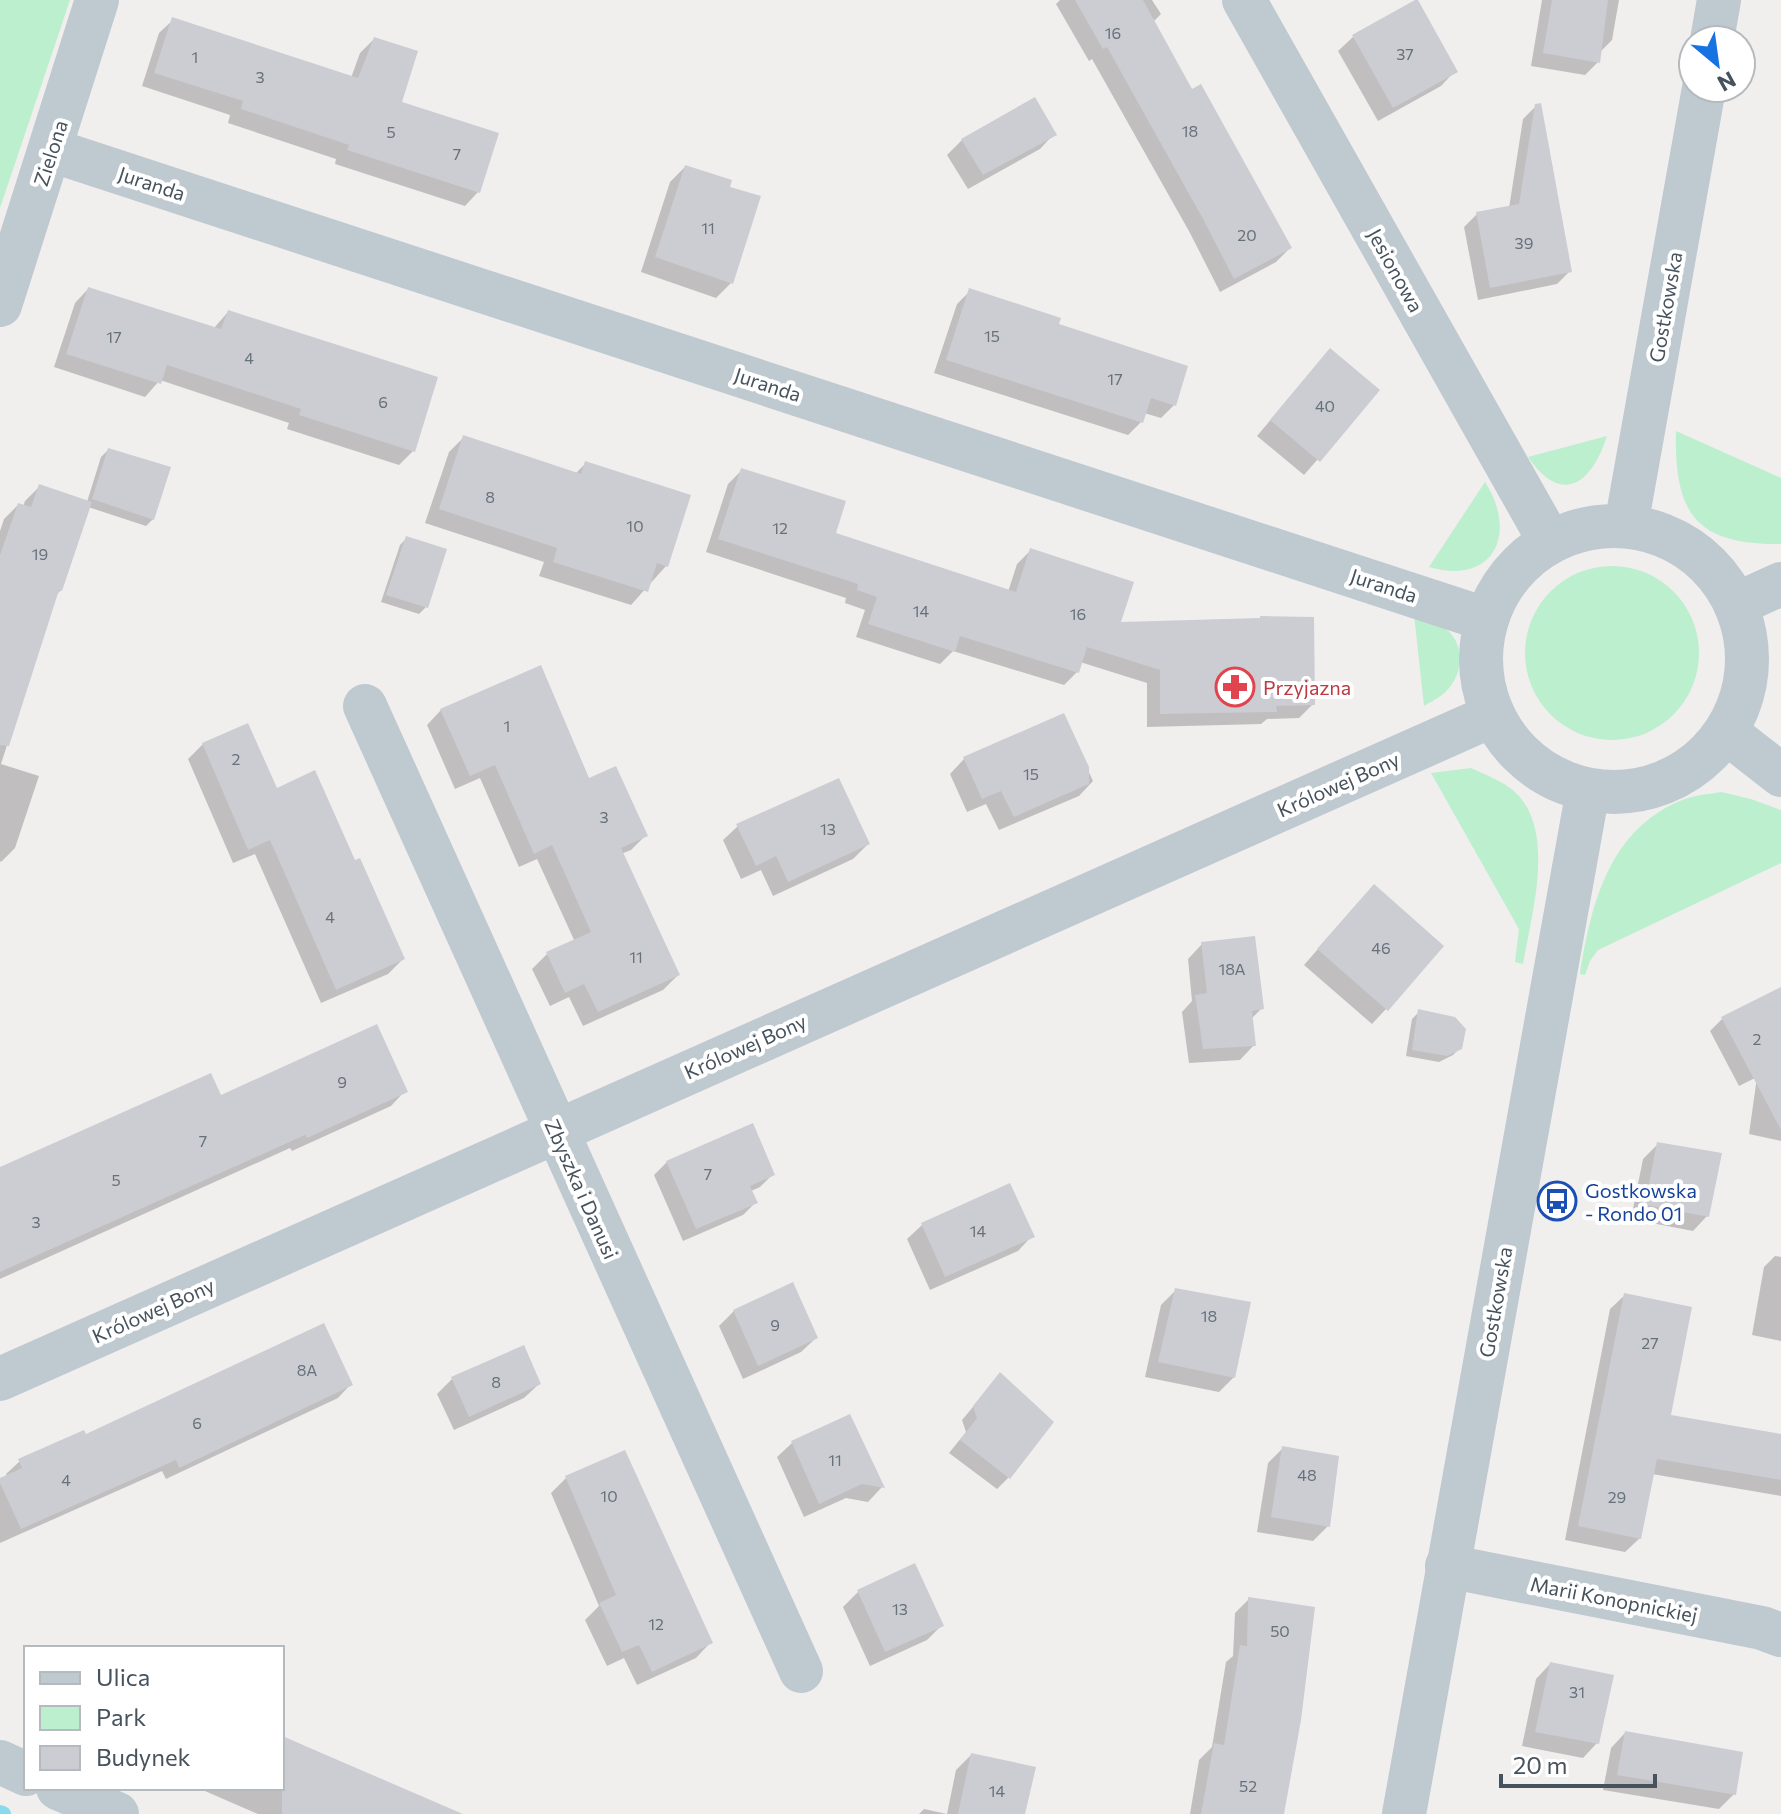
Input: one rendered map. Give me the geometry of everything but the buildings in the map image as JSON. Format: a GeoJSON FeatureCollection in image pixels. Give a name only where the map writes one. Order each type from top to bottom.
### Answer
{"type":"FeatureCollection","features":[{"type":"Feature","properties":{"kind":"street","name":"Zielona"},"geometry":{"type":"LineString","coordinates":[[0,305],[97,0]]}},
{"type":"Feature","properties":{"kind":"street","name":"Jesionowa"},"geometry":{"type":"LineString","coordinates":[[1244,0],[1549,540]]}},
{"type":"Feature","properties":{"kind":"street"},"geometry":{"type":"LineString","coordinates":[[1715,24],[1719,0]]}},
{"type":"Feature","properties":{"kind":"street","name":"Gostkowska"},"geometry":{"type":"LineString","coordinates":[[1626,526],[1701,104]]}},
{"type":"Feature","properties":{"kind":"street","name":"Juranda"},"geometry":{"type":"LineString","coordinates":[[51,150],[1485,619]]}},
{"type":"Feature","properties":{"kind":"street"},"geometry":{"type":"LineString","coordinates":[[1598,525],[1626,526],[1670,536],[1703,558],[1737,604],[1748,649],[1739,706],[1726,732],[1708,754],[1660,785],[1611,793],[1562,783],[1521,756],[1491,716],[1479,667],[1485,619],[1509,573],[1549,540],[1598,525]]}},
{"type":"Feature","properties":{"kind":"street"},"geometry":{"type":"LineString","coordinates":[[1737,604],[1781,584]]}},
{"type":"Feature","properties":{"kind":"street","name":"Zbyszka i Danusi"},"geometry":{"type":"LineString","coordinates":[[365,706],[801,1671]]}},
{"type":"Feature","properties":{"kind":"street","name":"Królowej Bony"},"geometry":{"type":"LineString","coordinates":[[0,1379],[1491,716]]}},
{"type":"Feature","properties":{"kind":"street"},"geometry":{"type":"LineString","coordinates":[[1726,732],[1781,775]]}},
{"type":"Feature","properties":{"kind":"street","name":"Gostkowska"},"geometry":{"type":"LineString","coordinates":[[1404,1814],[1588,790]]}},
{"type":"Feature","properties":{"kind":"street","name":"Marii Konopnickiej"},"geometry":{"type":"LineString","coordinates":[[1447,1566],[1762,1628],[1781,1635]]}},
{"type":"Feature","properties":{"kind":"street"},"geometry":{"type":"LineString","coordinates":[[0,1762],[24,1773]]}},
{"type":"Feature","properties":{"kind":"street"},"geometry":{"type":"LineString","coordinates":[[63,1790],[117,1814]]}},
{"type":"Feature","properties":{"kind":"green space"},"geometry":{"type":"Polygon","coordinates":[[[0,0],[70,0],[0,208],[0,0]]]}},
{"type":"Feature","properties":{"kind":"green space"},"geometry":{"type":"Polygon","coordinates":[[[1676,431],[1781,478],[1781,544],[1728,538],[1709,530],[1696,519],[1679,483],[1676,431]]]}},
{"type":"Feature","properties":{"kind":"green space"},"geometry":{"type":"Polygon","coordinates":[[[1607,436],[1593,466],[1575,483],[1564,485],[1553,481],[1528,457],[1607,436]]]}},
{"type":"Feature","properties":{"kind":"green space"},"geometry":{"type":"Polygon","coordinates":[[[1485,482],[1495,501],[1499,519],[1499,536],[1494,551],[1484,562],[1470,569],[1451,571],[1429,567],[1485,482]]]}},
{"type":"Feature","properties":{"kind":"green space"},"geometry":{"type":"Polygon","coordinates":[[[1612,566],[1645,573],[1673,592],[1692,620],[1699,653],[1692,686],[1673,714],[1645,733],[1612,740],[1579,733],[1551,714],[1532,686],[1525,653],[1532,620],[1551,592],[1579,573],[1612,566]]]}},
{"type":"Feature","properties":{"kind":"green space"},"geometry":{"type":"Polygon","coordinates":[[[1414,614],[1450,633],[1460,656],[1458,673],[1449,688],[1424,706],[1414,614]]]}},
{"type":"Feature","properties":{"kind":"green space"},"geometry":{"type":"Polygon","coordinates":[[[1471,768],[1503,783],[1519,796],[1530,813],[1536,833],[1538,877],[1523,964],[1515,962],[1519,929],[1431,773],[1471,768]]]}},
{"type":"Feature","properties":{"kind":"green space"},"geometry":{"type":"Polygon","coordinates":[[[1721,792],[1781,810],[1781,863],[1598,950],[1585,975],[1580,974],[1598,895],[1608,870],[1622,848],[1638,828],[1659,812],[1689,798],[1721,792]]]}},
{"type":"Feature","properties":{"kind":"place","name":"Przyjazna"},"geometry":{"type":"Point","coordinates":[1235,687]}},
{"type":"Feature","properties":{"kind":"place","name":"Gostkowska - Rondo 01"},"geometry":{"type":"Point","coordinates":[1557,1201]}}]}
